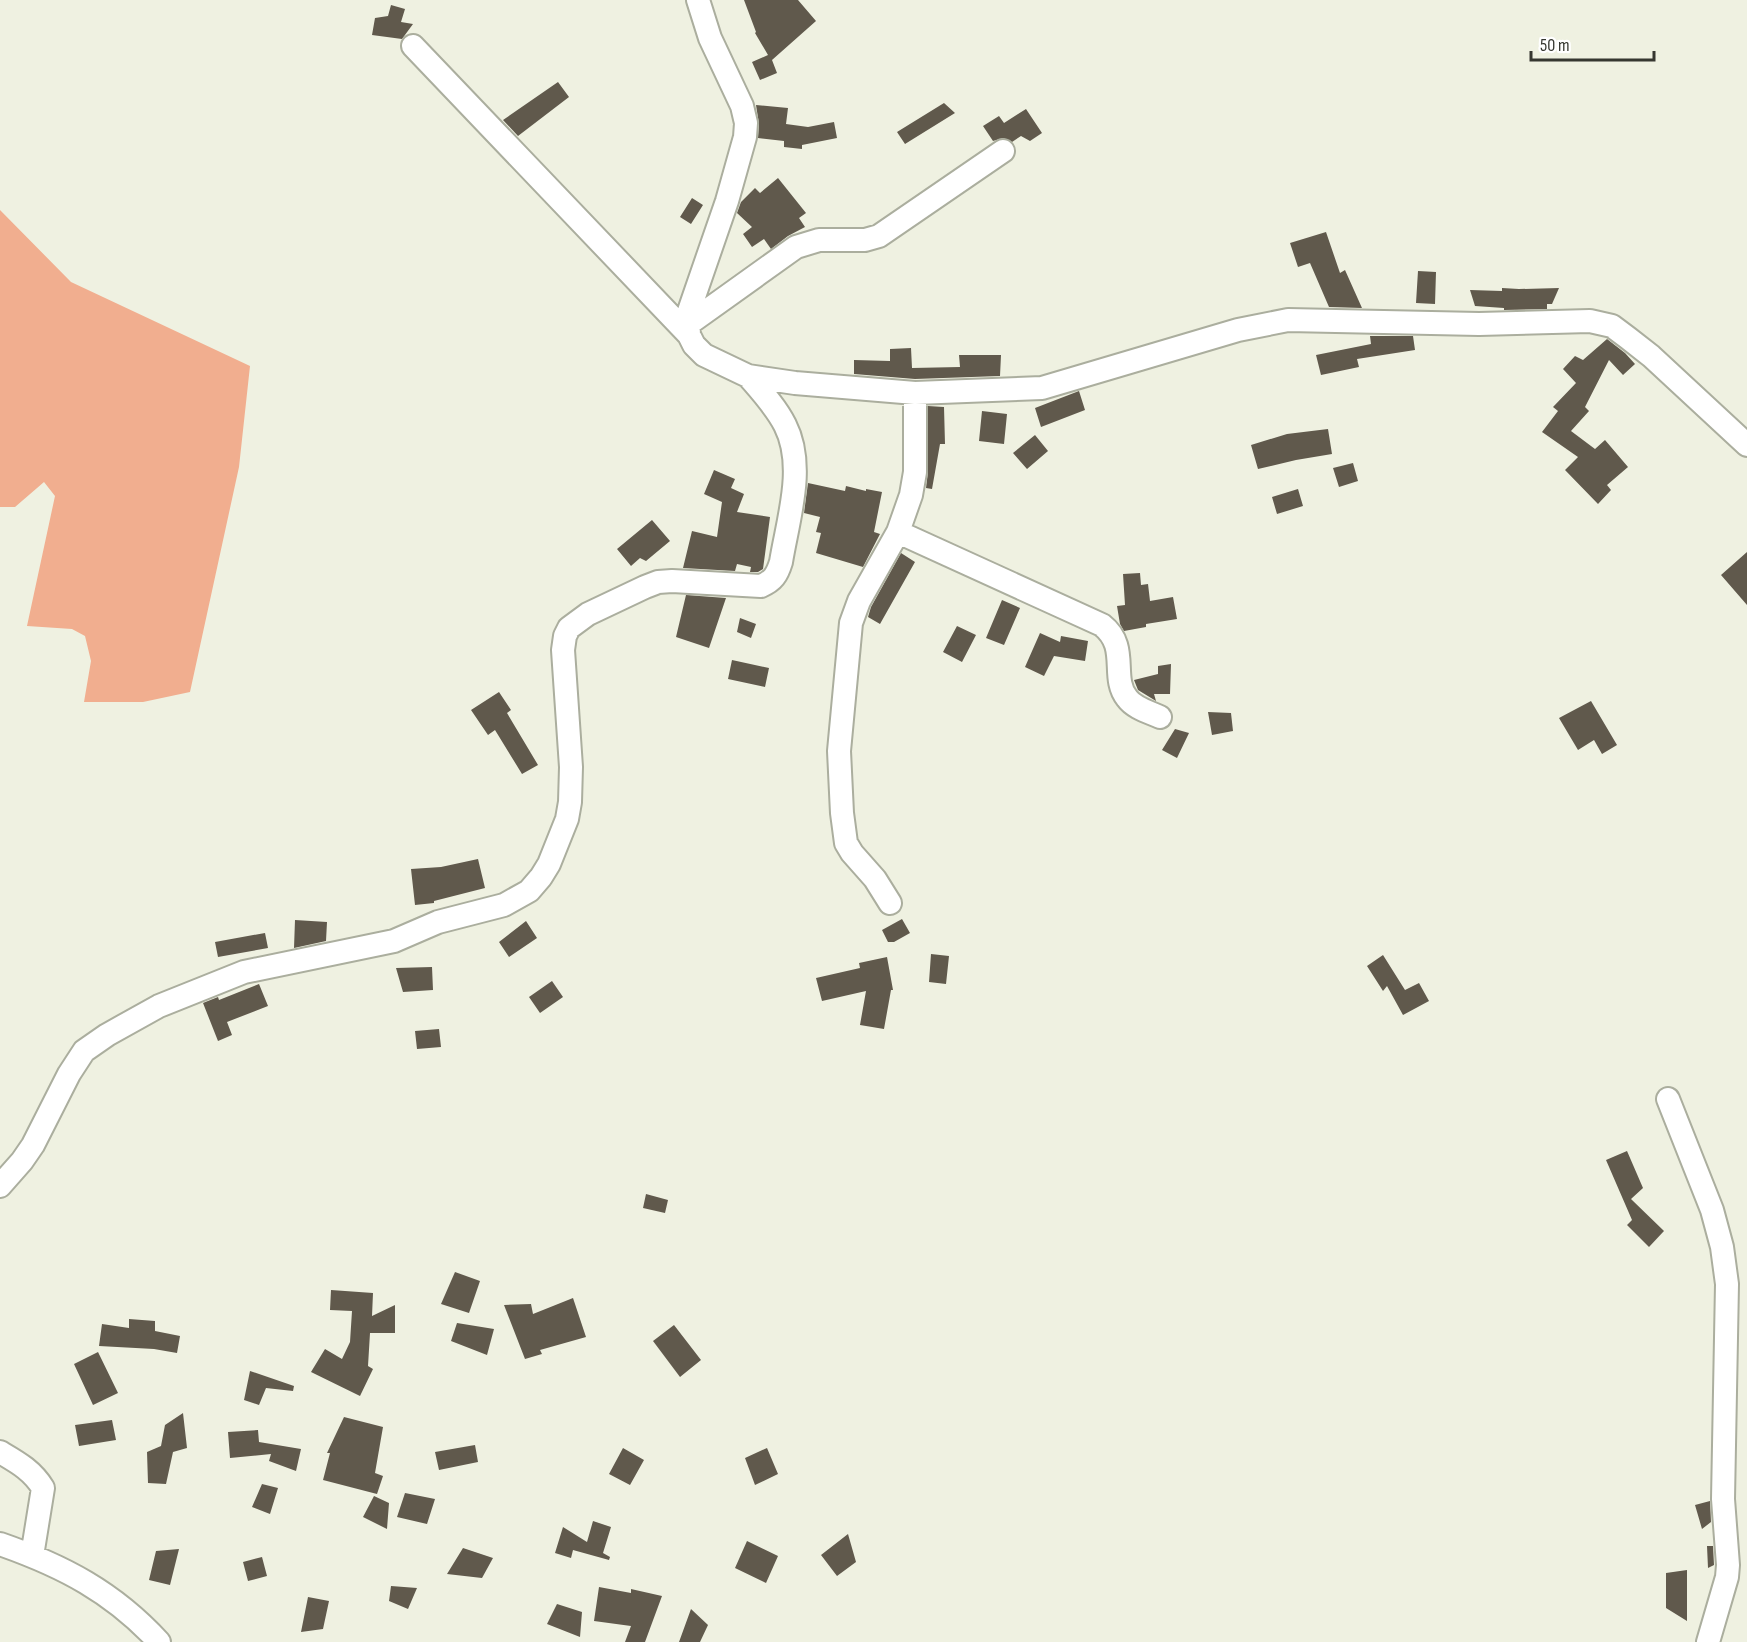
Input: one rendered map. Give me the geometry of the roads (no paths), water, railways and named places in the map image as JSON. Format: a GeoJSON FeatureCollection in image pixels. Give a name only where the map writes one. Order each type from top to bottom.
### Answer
{"type":"FeatureCollection","features":[{"type":"Feature","properties":{"kind":"street"},"geometry":{"type":"LineString","coordinates":[[698,0],[706,28],[742,106],[746,137],[727,201],[688,314],[688,330],[694,345],[704,355],[748,376],[795,383],[915,393],[1042,388],[1238,330],[1288,320],[1479,324],[1590,321],[1612,326],[1643,350],[1747,445]]}},
{"type":"Feature","properties":{"kind":"street"},"geometry":{"type":"LineString","coordinates":[[413,46],[688,330]]}},
{"type":"Feature","properties":{"kind":"street"},"geometry":{"type":"LineString","coordinates":[[688,330],[795,247],[819,240],[865,240],[879,236],[1003,151]]}},
{"type":"Feature","properties":{"kind":"street"},"geometry":{"type":"LineString","coordinates":[[0,1186],[33,1145],[69,1074],[84,1051],[107,1035],[159,1006],[244,972],[394,940],[438,922],[504,906],[529,891],[549,864],[567,819],[570,802],[571,767],[563,650],[569,628],[588,614],[658,582],[761,586],[771,582],[777,575],[795,475],[792,447],[786,426],[773,405],[748,376]]}},
{"type":"Feature","properties":{"kind":"street"},"geometry":{"type":"LineString","coordinates":[[890,903],[875,879],[846,843],[839,751],[851,623],[858,601],[898,532],[911,495],[915,472],[915,393]]}},
{"type":"Feature","properties":{"kind":"street"},"geometry":{"type":"LineString","coordinates":[[898,532],[1102,625],[1112,633],[1117,646],[1123,691],[1128,700],[1139,708],[1160,717]]}},
{"type":"Feature","properties":{"kind":"street"},"geometry":{"type":"LineString","coordinates":[[1668,1099],[1712,1210],[1722,1247],[1727,1284],[1723,1498],[1728,1565],[1727,1577],[1708,1642]]}},
{"type":"Feature","properties":{"kind":"street"},"geometry":{"type":"LineString","coordinates":[[0,1452],[28,1469],[43,1488],[32,1556]]}},
{"type":"Feature","properties":{"kind":"street"},"geometry":{"type":"LineString","coordinates":[[0,1544],[67,1572],[105,1593],[137,1618],[159,1642]]}}]}
